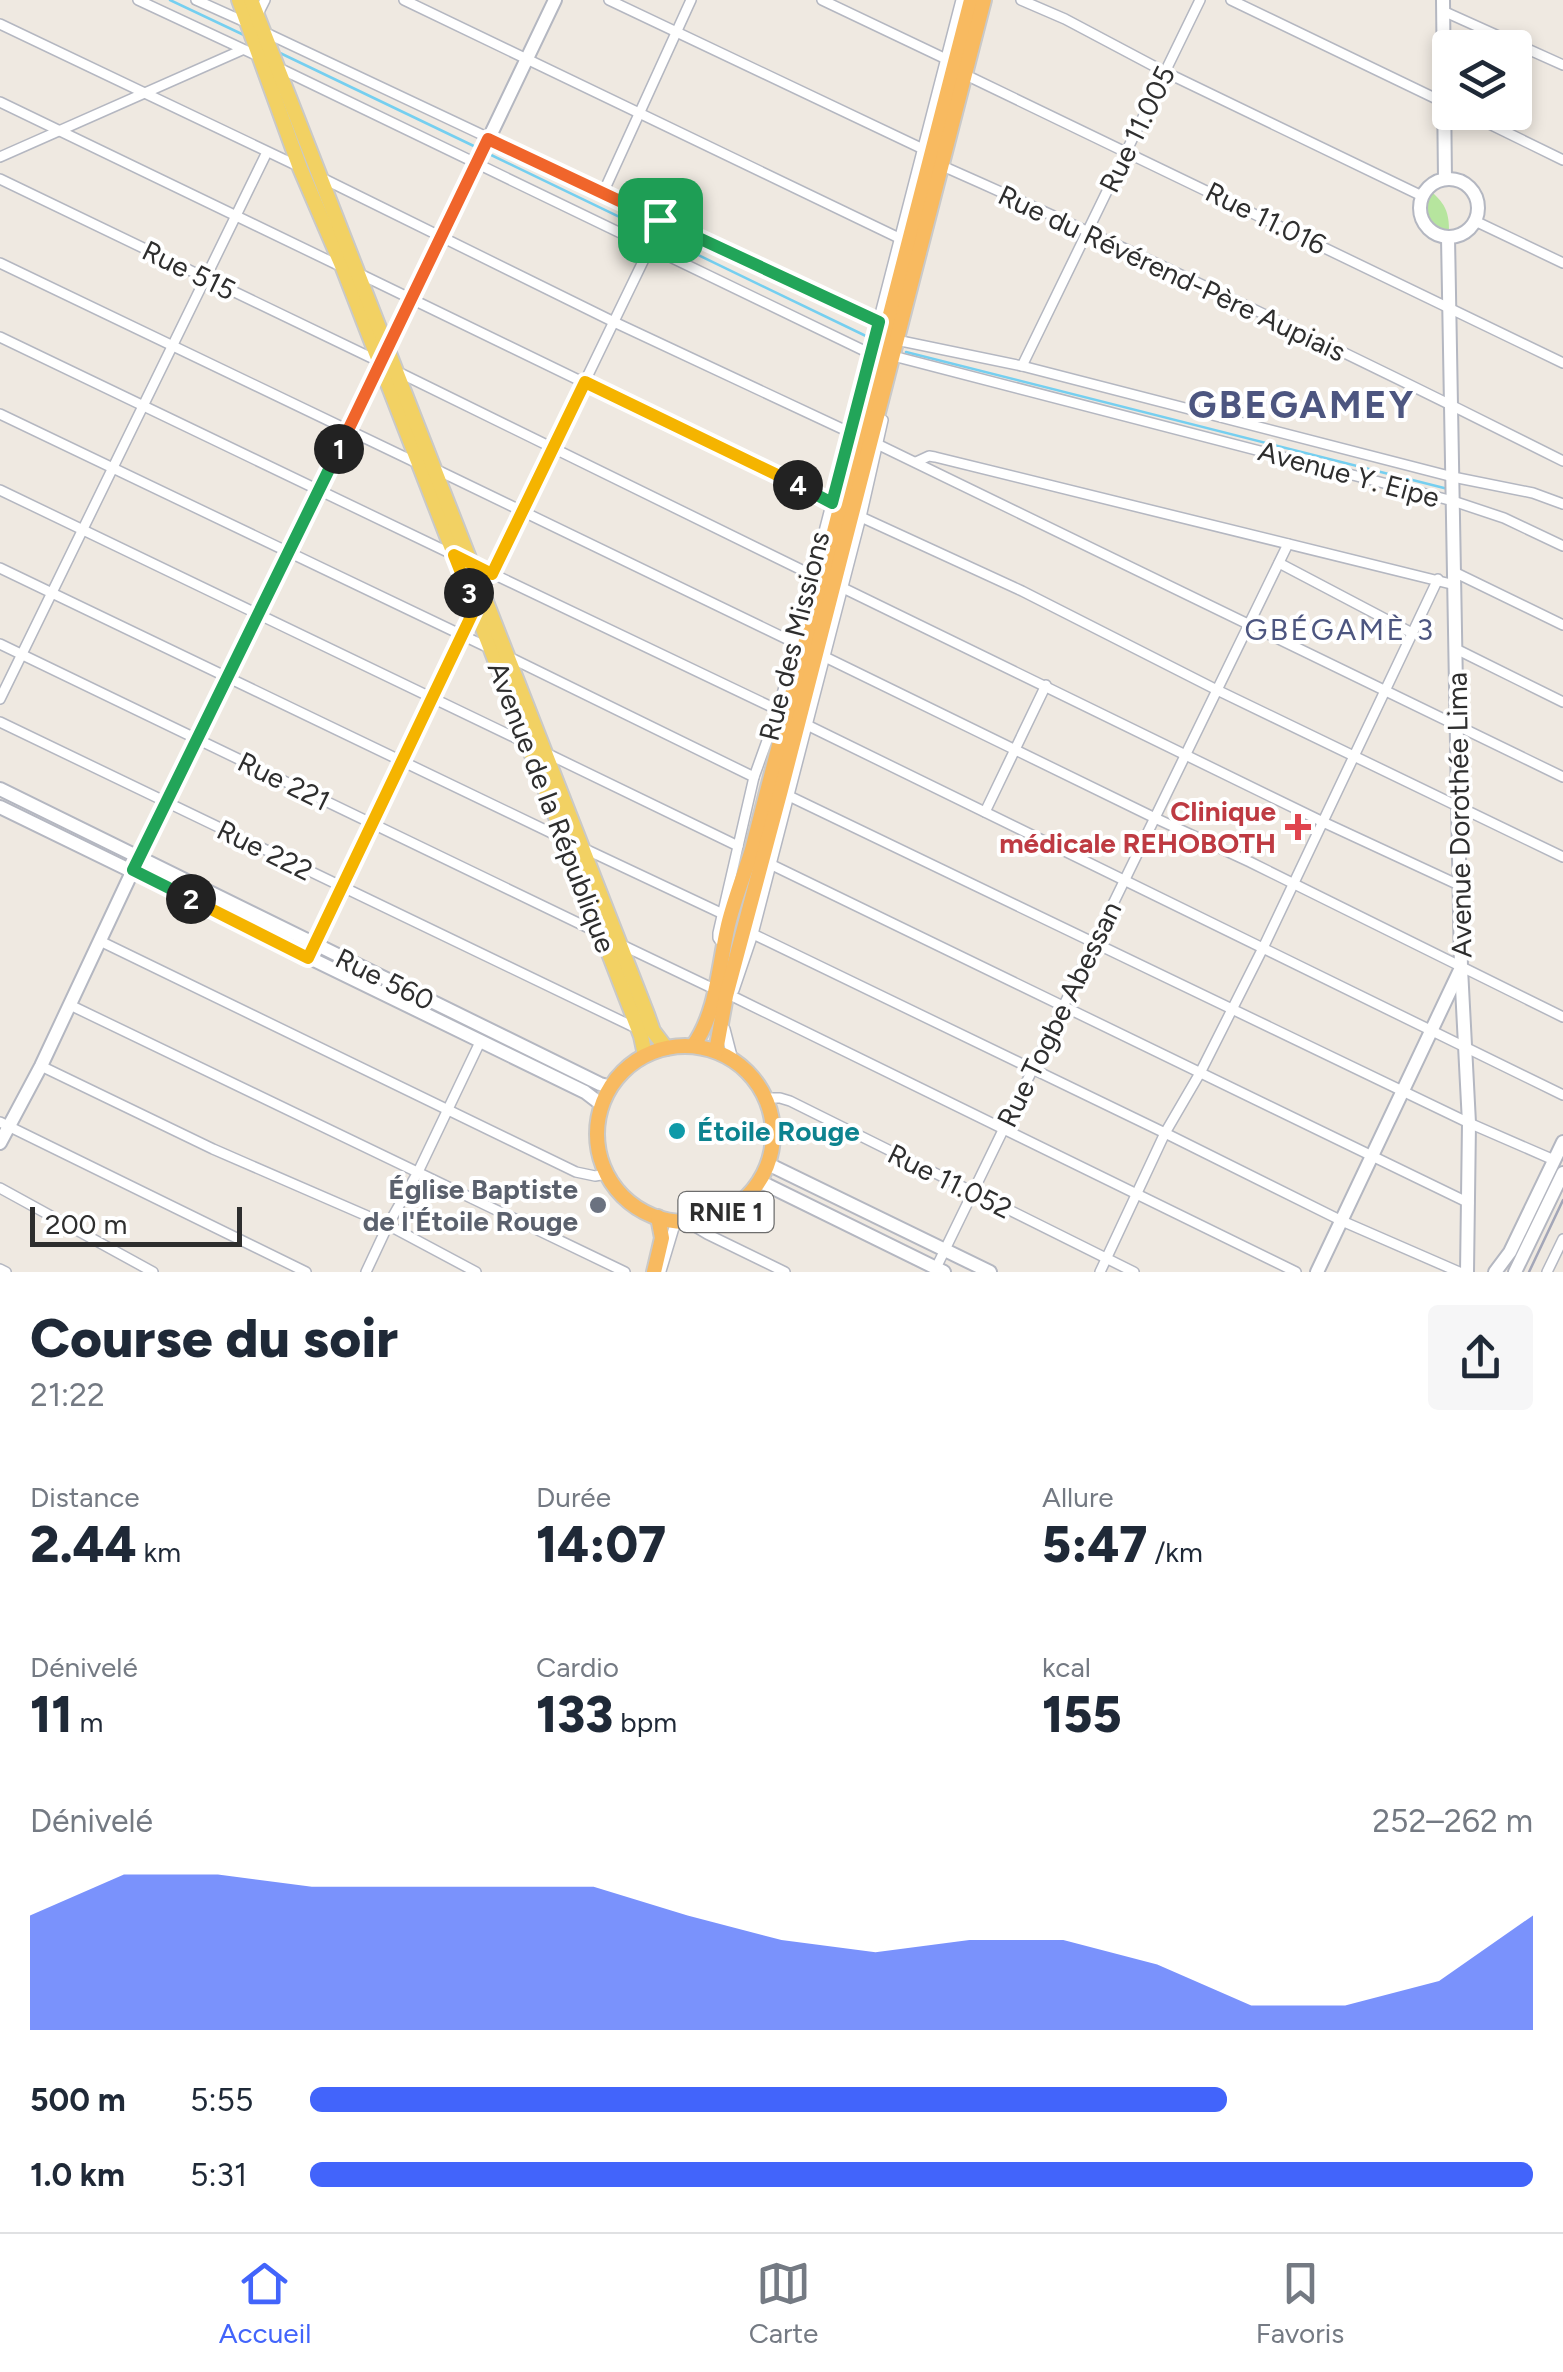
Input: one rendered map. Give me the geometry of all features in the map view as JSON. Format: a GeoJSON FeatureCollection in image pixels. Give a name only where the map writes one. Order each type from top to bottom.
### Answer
{"type":"FeatureCollection","features":[{"type":"Feature","properties":{"kind":"highway","name":"Rue des Missions"},"geometry":{"type":"LineString","coordinates":[[716,1051],[726,996],[781,790],[970,0]]}},
{"type":"Feature","properties":{"kind":"highway","name":"Rue des Missions"},"geometry":{"type":"LineString","coordinates":[[692,1046],[704,1025],[729,919],[752,850],[987,0]]}},
{"type":"Feature","properties":{"kind":"highway"},"geometry":{"type":"LineString","coordinates":[[607,1174],[598,1144],[602,1105],[610,1087],[644,1055],[692,1046],[716,1051],[749,1074],[765,1098]]}},
{"type":"Feature","properties":{"kind":"highway","name":"RNIE 1"},"geometry":{"type":"LineString","coordinates":[[607,1174],[632,1203],[658,1217],[704,1220],[726,1212],[744,1199],[768,1164],[773,1131],[765,1098]]}},
{"type":"Feature","properties":{"kind":"highway","name":"RNIE 1"},"geometry":{"type":"LineString","coordinates":[[657,1272],[662,1238],[658,1217]]}},
{"type":"Feature","properties":{"kind":"main road","name":"Avenue de la République"},"geometry":{"type":"LineString","coordinates":[[239,0],[256,23],[276,67],[359,274],[382,359],[419,464],[498,653],[528,744],[644,1044],[644,1055]]}},
{"type":"Feature","properties":{"kind":"main road","name":"Avenue de la République"},"geometry":{"type":"LineString","coordinates":[[251,0],[260,57],[300,168],[382,359],[396,371],[436,468],[469,562],[478,602]]}},
{"type":"Feature","properties":{"kind":"main road"},"geometry":{"type":"LineString","coordinates":[[0,1143],[4,1124],[41,1066],[555,0]]}},
{"type":"Feature","properties":{"kind":"main road"},"geometry":{"type":"LineString","coordinates":[[1441,4],[1443,30]]}},
{"type":"Feature","properties":{"kind":"main road"},"geometry":{"type":"LineString","coordinates":[[1445,179],[1446,130]]}},
{"type":"Feature","properties":{"kind":"main road"},"geometry":{"type":"LineString","coordinates":[[1445,179],[1459,180],[1473,191],[1478,208],[1475,222],[1462,234],[1448,237],[1436,234],[1424,223],[1420,208],[1422,196],[1432,184],[1445,179]]}},
{"type":"Feature","properties":{"kind":"main road","name":"Avenue Dorothée Lima"},"geometry":{"type":"LineString","coordinates":[[1448,237],[1462,968],[1469,1123],[1467,1272]]}},
{"type":"Feature","properties":{"kind":"main road","name":"Avenue de la République"},"geometry":{"type":"LineString","coordinates":[[498,653],[546,753],[653,1030],[666,1048]]}},
{"type":"Feature","properties":{"kind":"main road","name":"Rue 560"},"geometry":{"type":"LineString","coordinates":[[0,789],[140,856],[311,951]]}},
{"type":"Feature","properties":{"kind":"main road","name":"Rue 560"},"geometry":{"type":"LineString","coordinates":[[0,807],[483,1035],[602,1105]]}},
{"type":"Feature","properties":{"kind":"main road"},"geometry":{"type":"LineString","coordinates":[[1317,1272],[1462,968]]}},
{"type":"Feature","properties":{"kind":"main road","name":"Rue 560"},"geometry":{"type":"LineString","coordinates":[[483,1035],[610,1087]]}},
{"type":"Feature","properties":{"kind":"main road"},"geometry":{"type":"LineString","coordinates":[[1508,1268],[1563,1142]]}},
{"type":"Feature","properties":{"kind":"main road"},"geometry":{"type":"LineString","coordinates":[[768,1164],[990,1272]]}},
{"type":"Feature","properties":{"kind":"main road"},"geometry":{"type":"LineString","coordinates":[[1508,1268],[1563,1173]]}},
{"type":"Feature","properties":{"kind":"main road"},"geometry":{"type":"LineString","coordinates":[[759,1181],[940,1270]]}},
{"type":"Feature","properties":{"kind":"street"},"geometry":{"type":"LineString","coordinates":[[138,0],[260,57]]}},
{"type":"Feature","properties":{"kind":"street"},"geometry":{"type":"LineString","coordinates":[[196,0],[256,23],[488,139],[879,322]]}},
{"type":"Feature","properties":{"kind":"street"},"geometry":{"type":"LineString","coordinates":[[256,23],[265,0]]}},
{"type":"Feature","properties":{"kind":"street"},"geometry":{"type":"LineString","coordinates":[[404,0],[899,238]]}},
{"type":"Feature","properties":{"kind":"street"},"geometry":{"type":"LineString","coordinates":[[609,0],[923,149]]}},
{"type":"Feature","properties":{"kind":"street"},"geometry":{"type":"LineString","coordinates":[[602,193],[692,0]]}},
{"type":"Feature","properties":{"kind":"street"},"geometry":{"type":"LineString","coordinates":[[822,0],[946,58]]}},
{"type":"Feature","properties":{"kind":"street"},"geometry":{"type":"LineString","coordinates":[[733,1060],[724,1032],[732,996],[753,934],[842,587],[849,432],[961,0]]}},
{"type":"Feature","properties":{"kind":"street"},"geometry":{"type":"LineString","coordinates":[[724,944],[718,936],[754,777],[778,710],[812,576],[878,444],[987,0]]}},
{"type":"Feature","properties":{"kind":"street"},"geometry":{"type":"LineString","coordinates":[[1021,0],[1422,196]]}},
{"type":"Feature","properties":{"kind":"street","name":"Rue 11.005"},"geometry":{"type":"LineString","coordinates":[[1022,366],[1200,0]]}},
{"type":"Feature","properties":{"kind":"street"},"geometry":{"type":"LineString","coordinates":[[1232,0],[1432,97]]}},
{"type":"Feature","properties":{"kind":"street"},"geometry":{"type":"LineString","coordinates":[[1441,4],[1563,65]]}},
{"type":"Feature","properties":{"kind":"street"},"geometry":{"type":"LineString","coordinates":[[0,24],[849,432]]}},
{"type":"Feature","properties":{"kind":"street"},"geometry":{"type":"LineString","coordinates":[[0,157],[242,50]]}},
{"type":"Feature","properties":{"kind":"street"},"geometry":{"type":"LineString","coordinates":[[276,67],[871,354]]}},
{"type":"Feature","properties":{"kind":"street","name":"Rue 11.016"},"geometry":{"type":"LineString","coordinates":[[968,76],[1563,363]]}},
{"type":"Feature","properties":{"kind":"street"},"geometry":{"type":"LineString","coordinates":[[0,102],[342,268]]}},
{"type":"Feature","properties":{"kind":"street"},"geometry":{"type":"LineString","coordinates":[[1501,130],[1563,160]]}},
{"type":"Feature","properties":{"kind":"street"},"geometry":{"type":"LineString","coordinates":[[0,699],[267,152]]}},
{"type":"Feature","properties":{"kind":"street","name":"Rue du Révérend-Père Aupiais"},"geometry":{"type":"LineString","coordinates":[[947,168],[1088,230],[1563,462]]}},
{"type":"Feature","properties":{"kind":"street","name":"Rue 515"},"geometry":{"type":"LineString","coordinates":[[0,179],[382,359]]}},
{"type":"Feature","properties":{"kind":"street"},"geometry":{"type":"LineString","coordinates":[[1475,222],[1563,263]]}},
{"type":"Feature","properties":{"kind":"street"},"geometry":{"type":"LineString","coordinates":[[311,951],[650,247]]}},
{"type":"Feature","properties":{"kind":"street"},"geometry":{"type":"LineString","coordinates":[[0,263],[419,464]]}},
{"type":"Feature","properties":{"kind":"street"},"geometry":{"type":"LineString","coordinates":[[359,274],[1022,591],[1563,857]]}},
{"type":"Feature","properties":{"kind":"street"},"geometry":{"type":"LineString","coordinates":[[0,337],[778,710]]}},
{"type":"Feature","properties":{"kind":"street","name":"Avenue Y. Eipe"},"geometry":{"type":"LineString","coordinates":[[902,340],[1022,366],[1453,477],[1533,493],[1563,504]]}},
{"type":"Feature","properties":{"kind":"street","name":"Avenue Y. Eipe"},"geometry":{"type":"LineString","coordinates":[[897,357],[1453,501],[1504,518],[1563,546]]}},
{"type":"Feature","properties":{"kind":"street"},"geometry":{"type":"LineString","coordinates":[[396,371],[812,576]]}},
{"type":"Feature","properties":{"kind":"street"},"geometry":{"type":"LineString","coordinates":[[0,414],[754,777]]}},
{"type":"Feature","properties":{"kind":"street"},"geometry":{"type":"LineString","coordinates":[[878,444],[1563,777]]}},
{"type":"Feature","properties":{"kind":"street"},"geometry":{"type":"LineString","coordinates":[[916,462],[935,457],[1438,579],[1455,578],[1563,625]]}},
{"type":"Feature","properties":{"kind":"street"},"geometry":{"type":"LineString","coordinates":[[436,468],[795,643]]}},
{"type":"Feature","properties":{"kind":"street"},"geometry":{"type":"LineString","coordinates":[[0,490],[528,744]]}},
{"type":"Feature","properties":{"kind":"street","name":"Rue Togbe Abessan"},"geometry":{"type":"LineString","coordinates":[[940,1270],[944,1250],[1288,544]]}},
{"type":"Feature","properties":{"kind":"street"},"geometry":{"type":"LineString","coordinates":[[1278,563],[1412,633]]}},
{"type":"Feature","properties":{"kind":"street"},"geometry":{"type":"LineString","coordinates":[[0,568],[564,839]]}},
{"type":"Feature","properties":{"kind":"street"},"geometry":{"type":"LineString","coordinates":[[1100,1272],[1165,1133],[1263,948],[1438,579]]}},
{"type":"Feature","properties":{"kind":"street"},"geometry":{"type":"LineString","coordinates":[[842,587],[1461,886]]}},
{"type":"Feature","properties":{"kind":"street","name":"Rue 221"},"geometry":{"type":"LineString","coordinates":[[0,644],[601,934]]}},
{"type":"Feature","properties":{"kind":"street"},"geometry":{"type":"LineString","coordinates":[[1456,650],[1563,702]]}},
{"type":"Feature","properties":{"kind":"street"},"geometry":{"type":"LineString","coordinates":[[825,657],[1563,1018]]}},
{"type":"Feature","properties":{"kind":"street"},"geometry":{"type":"LineString","coordinates":[[985,812],[1046,686]]}},
{"type":"Feature","properties":{"kind":"street","name":"Rue 222"},"geometry":{"type":"LineString","coordinates":[[0,722],[638,1029]]}},
{"type":"Feature","properties":{"kind":"street"},"geometry":{"type":"LineString","coordinates":[[807,725],[1563,1094]]}},
{"type":"Feature","properties":{"kind":"street"},"geometry":{"type":"LineString","coordinates":[[546,753],[738,846]]}},
{"type":"Feature","properties":{"kind":"street"},"geometry":{"type":"LineString","coordinates":[[788,796],[1469,1123],[1554,1160]]}},
{"type":"Feature","properties":{"kind":"street"},"geometry":{"type":"LineString","coordinates":[[582,848],[722,914]]}},
{"type":"Feature","properties":{"kind":"street"},"geometry":{"type":"LineString","coordinates":[[770,864],[1469,1203]]}},
{"type":"Feature","properties":{"kind":"street"},"geometry":{"type":"LineString","coordinates":[[753,934],[1342,1221],[1459,1272]]}},
{"type":"Feature","properties":{"kind":"street"},"geometry":{"type":"LineString","coordinates":[[100,941],[576,1172],[607,1174]]}},
{"type":"Feature","properties":{"kind":"street"},"geometry":{"type":"LineString","coordinates":[[619,944],[714,989]]}},
{"type":"Feature","properties":{"kind":"street"},"geometry":{"type":"LineString","coordinates":[[732,996],[1296,1272]]}},
{"type":"Feature","properties":{"kind":"street"},"geometry":{"type":"LineString","coordinates":[[70,1005],[625,1272]]}},
{"type":"Feature","properties":{"kind":"street"},"geometry":{"type":"LineString","coordinates":[[366,1272],[483,1035]]}},
{"type":"Feature","properties":{"kind":"street"},"geometry":{"type":"LineString","coordinates":[[41,1066],[213,1149],[388,1225],[476,1272]]}},
{"type":"Feature","properties":{"kind":"street","name":"Rue 11.052"},"geometry":{"type":"LineString","coordinates":[[765,1098],[790,1101],[1134,1272]]}},
{"type":"Feature","properties":{"kind":"street"},"geometry":{"type":"LineString","coordinates":[[4,1124],[306,1272]]}},
{"type":"Feature","properties":{"kind":"street"},"geometry":{"type":"LineString","coordinates":[[0,1188],[153,1272]]}},
{"type":"Feature","properties":{"kind":"street"},"geometry":{"type":"LineString","coordinates":[[657,1272],[681,1221],[785,1272]]}},
{"type":"Feature","properties":{"kind":"street"},"geometry":{"type":"LineString","coordinates":[[1546,1272],[1562,1244]]}},
{"type":"Feature","properties":{"kind":"green space"},"geometry":{"type":"Polygon","coordinates":[[[1432,192],[1446,210],[1449,232],[1435,227],[1427,218],[1426,205],[1432,192]]]}},
{"type":"Feature","properties":{"kind":"waterway"},"geometry":{"type":"LineString","coordinates":[[170,0],[246,36]]}},
{"type":"Feature","properties":{"kind":"waterway"},"geometry":{"type":"LineString","coordinates":[[280,53],[480,149]]}},
{"type":"Feature","properties":{"kind":"waterway"},"geometry":{"type":"LineString","coordinates":[[487,153],[868,337]]}},
{"type":"Feature","properties":{"kind":"waterway"},"geometry":{"type":"LineString","coordinates":[[906,352],[1448,489]]}},
{"type":"Feature","properties":{"kind":"waterway"},"geometry":{"type":"LineString","coordinates":[[76,837],[115,856]]}},
{"type":"Feature","properties":{"kind":"railway"},"geometry":{"type":"LineString","coordinates":[[1529,1272],[1563,1200]]}},
{"type":"Feature","properties":{"kind":"place","name":"Clinique médicale REHOBOTH"},"geometry":{"type":"Point","coordinates":[1298,827]}},
{"type":"Feature","properties":{"kind":"place","name":"Étoile Rouge"},"geometry":{"type":"Point","coordinates":[677,1131]}},
{"type":"Feature","properties":{"kind":"place","name":"Église Baptiste de l'Étoile Rouge"},"geometry":{"type":"Point","coordinates":[598,1205]}},
{"type":"Feature","properties":{"kind":"district","name":"GBEGAMEY"},"geometry":{"type":"Point","coordinates":[1302,405]}},
{"type":"Feature","properties":{"kind":"district","name":"GBÉGAMÈ 3"},"geometry":{"type":"Point","coordinates":[1340,630]}},
{"type":"Feature","properties":{"kind":"route"},"geometry":{"type":"LineString","coordinates":[[488,139],[660,220],[879,322],[832,503],[585,382],[492,574],[454,555],[475,608],[308,958],[133,870],[488,139]]}}]}
